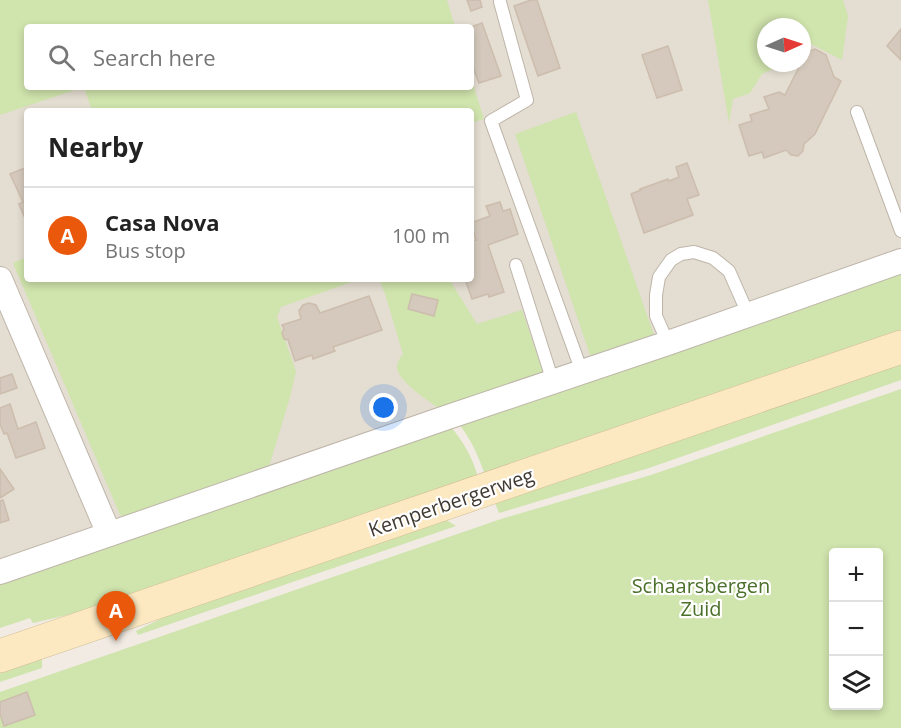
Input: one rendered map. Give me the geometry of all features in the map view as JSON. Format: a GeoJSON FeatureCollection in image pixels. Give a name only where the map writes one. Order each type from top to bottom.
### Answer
{"type":"FeatureCollection","features":[{"type":"Feature","properties":{"kind":"main road","name":"Kemperbergerweg"},"geometry":{"type":"LineString","coordinates":[[0,656],[901,347]]}},
{"type":"Feature","properties":{"kind":"street"},"geometry":{"type":"LineString","coordinates":[[0,572],[901,261]]}},
{"type":"Feature","properties":{"kind":"street"},"geometry":{"type":"LineString","coordinates":[[0,279],[108,534]]}},
{"type":"Feature","properties":{"kind":"lane"},"geometry":{"type":"LineString","coordinates":[[500,2],[527,100],[491,121],[582,372]]}},
{"type":"Feature","properties":{"kind":"lane"},"geometry":{"type":"LineString","coordinates":[[857,112],[901,231]]}},
{"type":"Feature","properties":{"kind":"lane"},"geometry":{"type":"LineString","coordinates":[[668,343],[656,316],[658,277],[671,260],[681,254],[694,252],[713,258],[729,271],[748,315]]}},
{"type":"Feature","properties":{"kind":"lane"},"geometry":{"type":"LineString","coordinates":[[516,265],[553,382]]}},
{"type":"Feature","properties":{"kind":"shaded area"},"geometry":{"type":"Polygon","coordinates":[[[329,0],[901,0],[901,252],[0,563],[0,112],[64,90],[474,90],[474,24],[259,24],[329,0]]]}},
{"type":"Feature","properties":{"kind":"green space"},"geometry":{"type":"Polygon","coordinates":[[[0,0],[447,0],[454,24],[24,24],[24,90],[75,90],[0,115],[0,0]]]}},
{"type":"Feature","properties":{"kind":"green space"},"geometry":{"type":"Polygon","coordinates":[[[708,0],[843,0],[848,16],[842,60],[811,44],[811,18],[757,18],[757,72],[766,72],[762,74],[750,93],[733,99],[729,123],[708,0]]]}},
{"type":"Feature","properties":{"kind":"green space"},"geometry":{"type":"Polygon","coordinates":[[[474,87],[484,119],[474,122],[474,108],[91,108],[85,90],[474,90],[474,87]]]}},
{"type":"Feature","properties":{"kind":"green space"},"geometry":{"type":"Polygon","coordinates":[[[576,112],[654,335],[591,358],[515,134],[576,112]]]}},
{"type":"Feature","properties":{"kind":"green space"},"geometry":{"type":"Polygon","coordinates":[[[24,258],[24,282],[352,282],[281,307],[277,317],[296,371],[268,470],[127,518],[120,515],[13,263],[24,258]]]}},
{"type":"Feature","properties":{"kind":"green space"},"geometry":{"type":"Polygon","coordinates":[[[901,271],[901,332],[485,475],[474,448],[458,423],[901,271]]]}},
{"type":"Feature","properties":{"kind":"green space"},"geometry":{"type":"Polygon","coordinates":[[[380,282],[451,282],[477,324],[522,310],[544,375],[442,410],[415,391],[398,373],[398,363],[403,354],[380,282]]]}},
{"type":"Feature","properties":{"kind":"green space"},"geometry":{"type":"Polygon","coordinates":[[[901,360],[901,380],[649,468],[499,513],[494,500],[901,360]]]}},
{"type":"Feature","properties":{"kind":"green space","name":"Schaarsbergen Zuid"},"geometry":{"type":"Polygon","coordinates":[[[901,389],[901,728],[0,728],[0,692],[501,519],[651,475],[901,389]]]}},
{"type":"Feature","properties":{"kind":"green space"},"geometry":{"type":"Polygon","coordinates":[[[450,426],[467,450],[478,477],[106,606],[33,623],[30,618],[0,628],[0,582],[450,426]]]}},
{"type":"Feature","properties":{"kind":"green space"},"geometry":{"type":"Polygon","coordinates":[[[443,518],[456,526],[138,635],[136,631],[197,601],[443,518]]]}},
{"type":"Feature","properties":{"kind":"green space"},"geometry":{"type":"Polygon","coordinates":[[[42,659],[42,668],[0,682],[0,669],[42,659]]]}},
{"type":"Feature","properties":{"kind":"building"},"geometry":{"type":"Polygon","coordinates":[[[467,0],[480,0],[482,7],[471,11],[467,0]]]}},
{"type":"Feature","properties":{"kind":"building"},"geometry":{"type":"Polygon","coordinates":[[[537,0],[560,68],[538,76],[514,6],[537,0]]]}},
{"type":"Feature","properties":{"kind":"building"},"geometry":{"type":"Polygon","coordinates":[[[482,23],[501,76],[479,83],[474,70],[474,26],[482,23]]]}},
{"type":"Feature","properties":{"kind":"building"},"geometry":{"type":"Polygon","coordinates":[[[901,29],[901,60],[887,46],[901,29]]]}},
{"type":"Feature","properties":{"kind":"building"},"geometry":{"type":"Polygon","coordinates":[[[668,46],[682,90],[657,98],[642,55],[668,46]]]}},
{"type":"Feature","properties":{"kind":"building"},"geometry":{"type":"Polygon","coordinates":[[[815,49],[826,55],[834,77],[841,81],[815,134],[804,144],[803,151],[798,156],[791,155],[786,150],[764,158],[762,152],[749,156],[739,125],[752,121],[750,115],[769,109],[764,97],[779,92],[785,95],[796,72],[811,72],[811,50],[815,49]]]}},
{"type":"Feature","properties":{"kind":"building"},"geometry":{"type":"Polygon","coordinates":[[[687,163],[699,195],[687,199],[693,215],[644,233],[631,194],[679,177],[676,167],[687,163]]]}},
{"type":"Feature","properties":{"kind":"building"},"geometry":{"type":"Polygon","coordinates":[[[24,168],[24,216],[19,204],[23,202],[10,174],[24,168]]]}},
{"type":"Feature","properties":{"kind":"building"},"geometry":{"type":"Polygon","coordinates":[[[500,202],[503,211],[510,209],[518,234],[488,245],[504,292],[472,299],[466,282],[474,282],[474,240],[476,240],[474,222],[490,216],[486,206],[500,202]]]}},
{"type":"Feature","properties":{"kind":"building"},"geometry":{"type":"Polygon","coordinates":[[[412,294],[438,300],[434,316],[408,309],[412,294]]]}},
{"type":"Feature","properties":{"kind":"building"},"geometry":{"type":"Polygon","coordinates":[[[369,296],[382,330],[333,347],[335,351],[313,359],[312,355],[295,361],[288,340],[284,339],[282,325],[301,319],[299,311],[303,305],[309,303],[316,305],[320,313],[369,296]]]}},
{"type":"Feature","properties":{"kind":"building"},"geometry":{"type":"Polygon","coordinates":[[[12,374],[17,388],[0,394],[0,378],[12,374]]]}},
{"type":"Feature","properties":{"kind":"building"},"geometry":{"type":"Polygon","coordinates":[[[10,404],[18,429],[36,422],[45,448],[16,458],[7,433],[4,434],[0,424],[0,408],[10,404]]]}},
{"type":"Feature","properties":{"kind":"building"},"geometry":{"type":"Polygon","coordinates":[[[0,469],[14,489],[0,498],[0,469]]]}},
{"type":"Feature","properties":{"kind":"building"},"geometry":{"type":"Polygon","coordinates":[[[3,500],[9,520],[0,523],[0,501],[3,500]]]}},
{"type":"Feature","properties":{"kind":"building"},"geometry":{"type":"Polygon","coordinates":[[[27,692],[35,715],[4,726],[0,714],[0,702],[27,692]]]}},
{"type":"Feature","properties":{"kind":"place","name":"Casa Nova"},"geometry":{"type":"Point","coordinates":[116,641]}}]}
